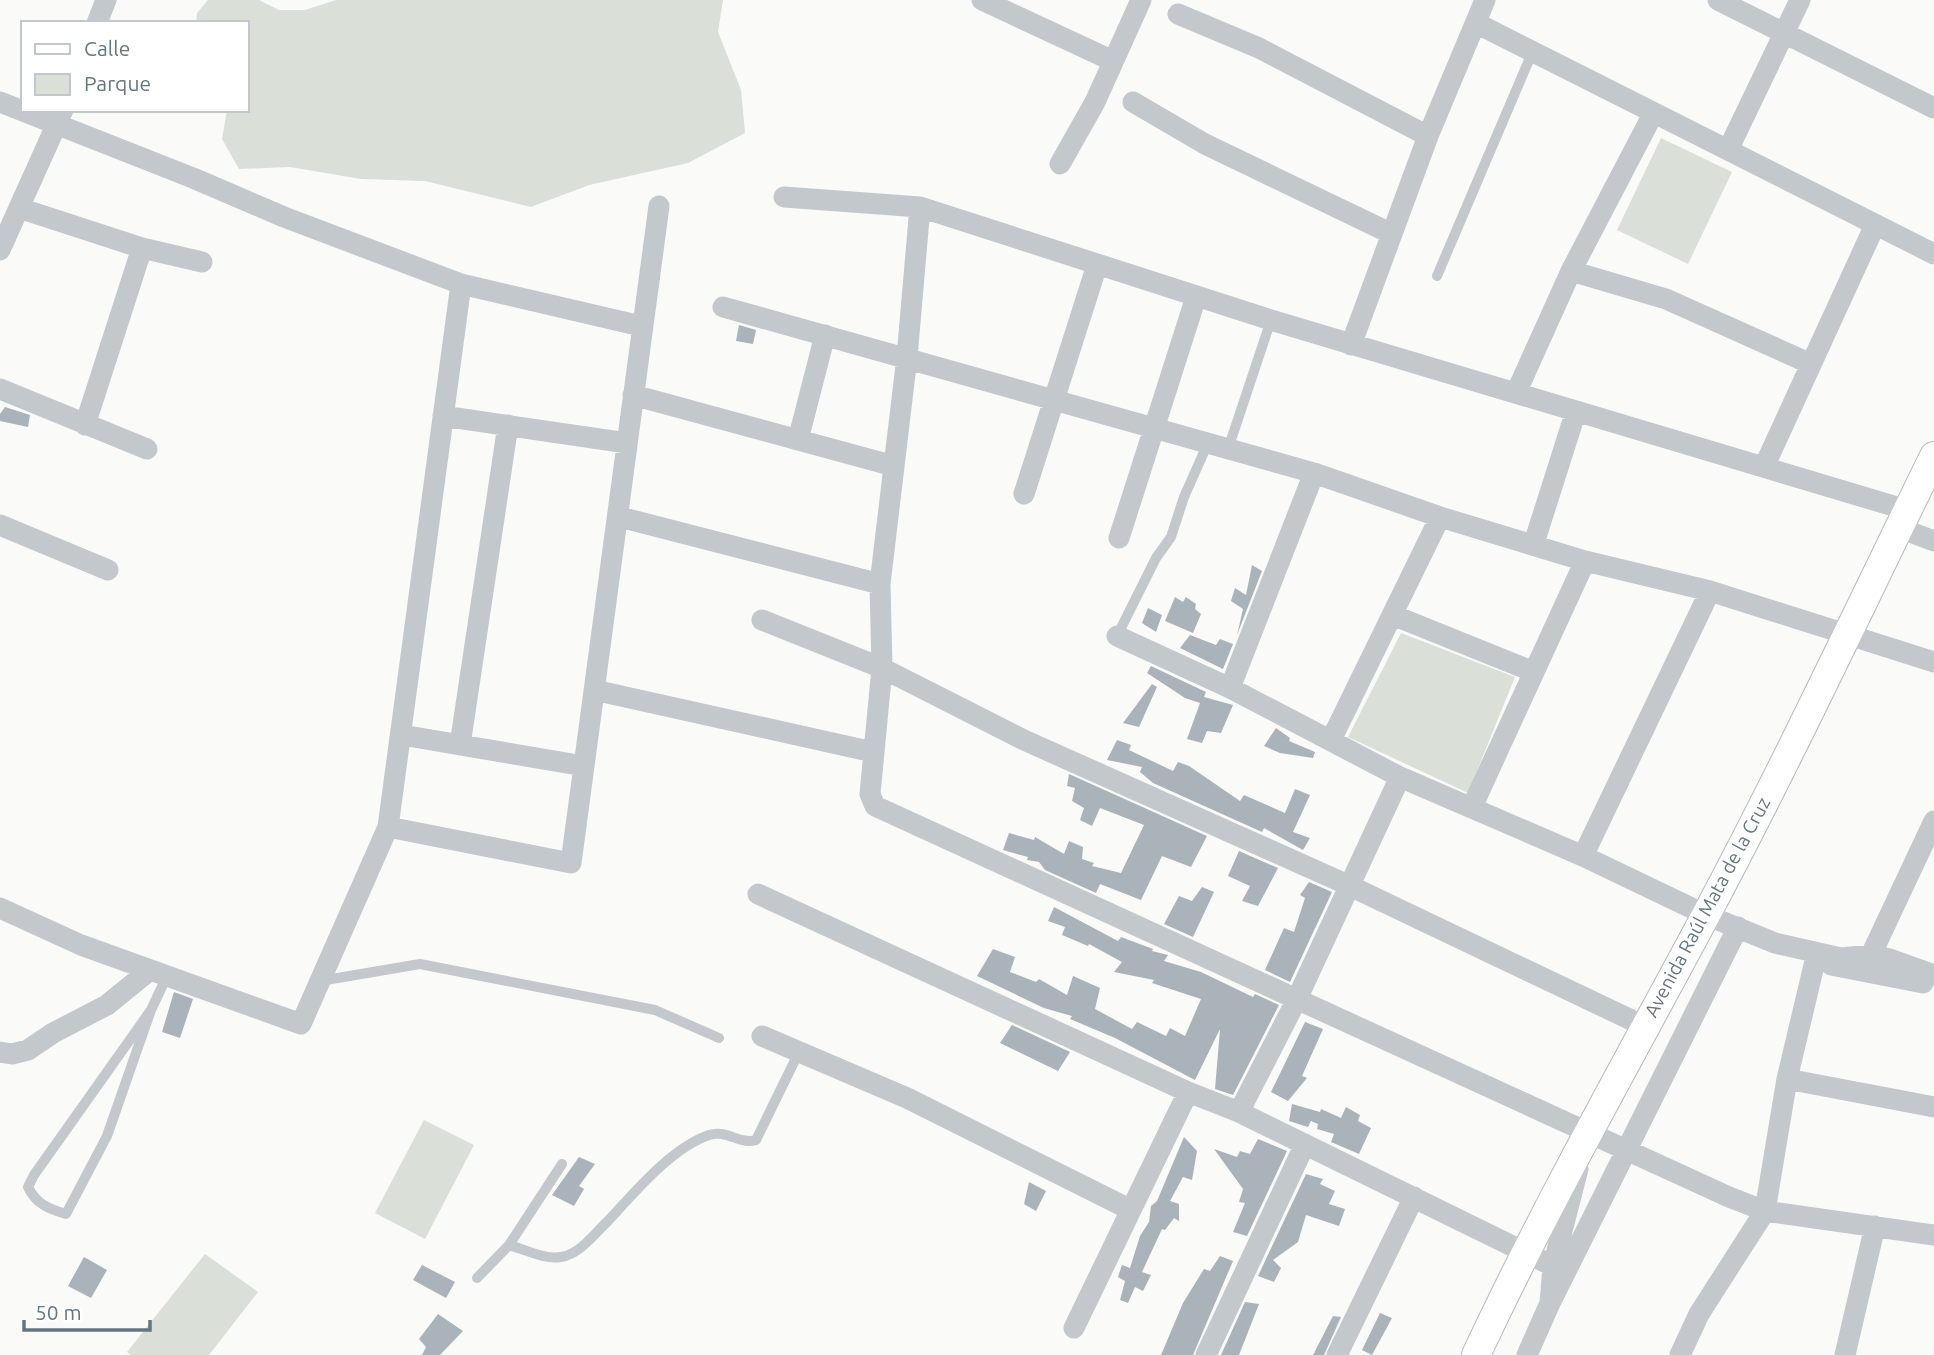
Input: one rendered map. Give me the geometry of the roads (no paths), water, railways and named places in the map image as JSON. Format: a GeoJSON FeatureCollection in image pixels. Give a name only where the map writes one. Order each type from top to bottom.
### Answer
{"type":"FeatureCollection","features":[{"type":"Feature","properties":{"kind":"street"},"geometry":{"type":"LineString","coordinates":[[98,21],[106,0]]}},
{"type":"Feature","properties":{"kind":"street"},"geometry":{"type":"LineString","coordinates":[[982,0],[1113,61]]}},
{"type":"Feature","properties":{"kind":"street"},"geometry":{"type":"LineString","coordinates":[[1060,164],[1095,102],[1141,0]]}},
{"type":"Feature","properties":{"kind":"street"},"geometry":{"type":"LineString","coordinates":[[1351,345],[1428,136],[1485,0]]}},
{"type":"Feature","properties":{"kind":"street"},"geometry":{"type":"LineString","coordinates":[[1718,0],[1934,108]]}},
{"type":"Feature","properties":{"kind":"street"},"geometry":{"type":"LineString","coordinates":[[1728,150],[1800,0]]}},
{"type":"Feature","properties":{"kind":"street"},"geometry":{"type":"LineString","coordinates":[[1178,14],[1259,48],[1428,136]]}},
{"type":"Feature","properties":{"kind":"street"},"geometry":{"type":"LineString","coordinates":[[1476,23],[1934,254]]}},
{"type":"Feature","properties":{"kind":"street"},"geometry":{"type":"LineString","coordinates":[[0,102],[21,108]]}},
{"type":"Feature","properties":{"kind":"street"},"geometry":{"type":"LineString","coordinates":[[1133,102],[1205,144],[1392,234]]}},
{"type":"Feature","properties":{"kind":"street"},"geometry":{"type":"LineString","coordinates":[[38,112],[60,118],[284,217],[461,284],[641,326]]}},
{"type":"Feature","properties":{"kind":"street"},"geometry":{"type":"LineString","coordinates":[[1516,393],[1571,271],[1653,114]]}},
{"type":"Feature","properties":{"kind":"street"},"geometry":{"type":"LineString","coordinates":[[1,246],[60,118]]}},
{"type":"Feature","properties":{"kind":"street"},"geometry":{"type":"LineString","coordinates":[[784,197],[862,200],[920,207],[1351,345],[1764,467],[1903,519],[1934,541]]}},
{"type":"Feature","properties":{"kind":"street"},"geometry":{"type":"LineString","coordinates":[[388,827],[572,863],[620,517],[641,326],[659,206]]}},
{"type":"Feature","properties":{"kind":"street"},"geometry":{"type":"LineString","coordinates":[[920,207],[907,357],[880,584],[882,668],[870,794],[875,806],[885,813],[1296,1001],[1765,1211],[1934,1235]]}},
{"type":"Feature","properties":{"kind":"street"},"geometry":{"type":"LineString","coordinates":[[19,208],[142,248],[202,262]]}},
{"type":"Feature","properties":{"kind":"street"},"geometry":{"type":"LineString","coordinates":[[1764,467],[1874,225]]}},
{"type":"Feature","properties":{"kind":"street"},"geometry":{"type":"LineString","coordinates":[[85,425],[142,248]]}},
{"type":"Feature","properties":{"kind":"street"},"geometry":{"type":"LineString","coordinates":[[1024,494],[1097,265]]}},
{"type":"Feature","properties":{"kind":"street"},"geometry":{"type":"LineString","coordinates":[[1571,271],[1666,299],[1811,364]]}},
{"type":"Feature","properties":{"kind":"street"},"geometry":{"type":"LineString","coordinates":[[0,908],[81,944],[301,1024],[388,827],[461,284]]}},
{"type":"Feature","properties":{"kind":"street"},"geometry":{"type":"LineString","coordinates":[[1119,538],[1196,297]]}},
{"type":"Feature","properties":{"kind":"street"},"geometry":{"type":"LineString","coordinates":[[723,307],[1314,473],[1440,517],[1534,543],[1585,561],[1710,591],[1934,662]]}},
{"type":"Feature","properties":{"kind":"street"},"geometry":{"type":"LineString","coordinates":[[798,440],[825,335]]}},
{"type":"Feature","properties":{"kind":"street"},"geometry":{"type":"LineString","coordinates":[[0,389],[147,449]]}},
{"type":"Feature","properties":{"kind":"street"},"geometry":{"type":"LineString","coordinates":[[633,395],[894,466]]}},
{"type":"Feature","properties":{"kind":"street"},"geometry":{"type":"LineString","coordinates":[[1534,543],[1576,411]]}},
{"type":"Feature","properties":{"kind":"street"},"geometry":{"type":"LineString","coordinates":[[443,416],[627,443]]}},
{"type":"Feature","properties":{"kind":"street"},"geometry":{"type":"LineString","coordinates":[[460,745],[508,425]]}},
{"type":"Feature","properties":{"kind":"street","name":"Avenida Raúl Mata de la Cruz"},"geometry":{"type":"LineString","coordinates":[[1476,1355],[1587,1130],[1706,915],[1934,456]]}},
{"type":"Feature","properties":{"kind":"street"},"geometry":{"type":"LineString","coordinates":[[1230,688],[1314,473]]}},
{"type":"Feature","properties":{"kind":"street"},"geometry":{"type":"LineString","coordinates":[[620,517],[880,584]]}},
{"type":"Feature","properties":{"kind":"street"},"geometry":{"type":"LineString","coordinates":[[1331,740],[1395,616],[1440,517]]}},
{"type":"Feature","properties":{"kind":"street"},"geometry":{"type":"LineString","coordinates":[[0,525],[108,570]]}},
{"type":"Feature","properties":{"kind":"street"},"geometry":{"type":"LineString","coordinates":[[1472,807],[1585,561]]}},
{"type":"Feature","properties":{"kind":"street"},"geometry":{"type":"LineString","coordinates":[[1583,856],[1710,591]]}},
{"type":"Feature","properties":{"kind":"street"},"geometry":{"type":"LineString","coordinates":[[1395,616],[1534,672]]}},
{"type":"Feature","properties":{"kind":"street"},"geometry":{"type":"LineString","coordinates":[[762,620],[882,668],[1024,740],[1348,884],[1644,1026]]}},
{"type":"Feature","properties":{"kind":"street"},"geometry":{"type":"LineString","coordinates":[[1117,636],[1230,688],[1401,777],[1583,856],[1706,915],[1738,926],[1775,943],[1792,955],[1934,985]]}},
{"type":"Feature","properties":{"kind":"street"},"geometry":{"type":"LineString","coordinates":[[594,690],[873,752]]}},
{"type":"Feature","properties":{"kind":"street"},"geometry":{"type":"LineString","coordinates":[[402,735],[584,766]]}},
{"type":"Feature","properties":{"kind":"street"},"geometry":{"type":"LineString","coordinates":[[1239,1112],[1296,1001],[1348,884],[1401,777]]}},
{"type":"Feature","properties":{"kind":"street"},"geometry":{"type":"LineString","coordinates":[[1871,955],[1934,821]]}},
{"type":"Feature","properties":{"kind":"street"},"geometry":{"type":"LineString","coordinates":[[758,894],[1188,1092],[1239,1112],[1553,1266]]}},
{"type":"Feature","properties":{"kind":"street"},"geometry":{"type":"LineString","coordinates":[[1527,1355],[1550,1303],[1738,926]]}},
{"type":"Feature","properties":{"kind":"street"},"geometry":{"type":"LineString","coordinates":[[1775,943],[1840,958],[1871,955],[1934,975]]}},
{"type":"Feature","properties":{"kind":"street"},"geometry":{"type":"LineString","coordinates":[[1680,1355],[1699,1314],[1765,1211],[1787,1079],[1815,961]]}},
{"type":"Feature","properties":{"kind":"street"},"geometry":{"type":"LineString","coordinates":[[0,1052],[12,1054],[28,1051],[53,1033],[107,1005],[159,973]]}},
{"type":"Feature","properties":{"kind":"street"},"geometry":{"type":"LineString","coordinates":[[762,1036],[907,1098],[1131,1210]]}},
{"type":"Feature","properties":{"kind":"street"},"geometry":{"type":"LineString","coordinates":[[1787,1079],[1934,1107]]}},
{"type":"Feature","properties":{"kind":"street"},"geometry":{"type":"LineString","coordinates":[[1074,1328],[1188,1092]]}},
{"type":"Feature","properties":{"kind":"street"},"geometry":{"type":"LineString","coordinates":[[1550,1303],[1553,1266],[1587,1130]]}},
{"type":"Feature","properties":{"kind":"street"},"geometry":{"type":"LineString","coordinates":[[1206,1355],[1305,1144]]}},
{"type":"Feature","properties":{"kind":"street"},"geometry":{"type":"LineString","coordinates":[[1337,1355],[1413,1197]]}},
{"type":"Feature","properties":{"kind":"street"},"geometry":{"type":"LineString","coordinates":[[1846,1355],[1875,1226]]}},
{"type":"Feature","properties":{"kind":"lane"},"geometry":{"type":"LineString","coordinates":[[1437,276],[1532,52]]}},
{"type":"Feature","properties":{"kind":"lane"},"geometry":{"type":"LineString","coordinates":[[1117,636],[1156,558],[1171,537],[1184,496],[1218,446],[1271,320]]}},
{"type":"Feature","properties":{"kind":"lane"},"geometry":{"type":"LineString","coordinates":[[320,981],[419,964],[655,1010],[719,1038]]}},
{"type":"Feature","properties":{"kind":"lane"},"geometry":{"type":"LineString","coordinates":[[151,1010],[28,1187],[34,1199],[51,1210],[66,1214],[107,1136],[151,1010],[159,973]]}},
{"type":"Feature","properties":{"kind":"lane"},"geometry":{"type":"LineString","coordinates":[[509,1245],[548,1257],[573,1254],[661,1166],[686,1148],[709,1135],[718,1134],[747,1142],[756,1140],[799,1052]]}},
{"type":"Feature","properties":{"kind":"lane"},"geometry":{"type":"LineString","coordinates":[[478,1278],[509,1245],[562,1164]]}}]}
